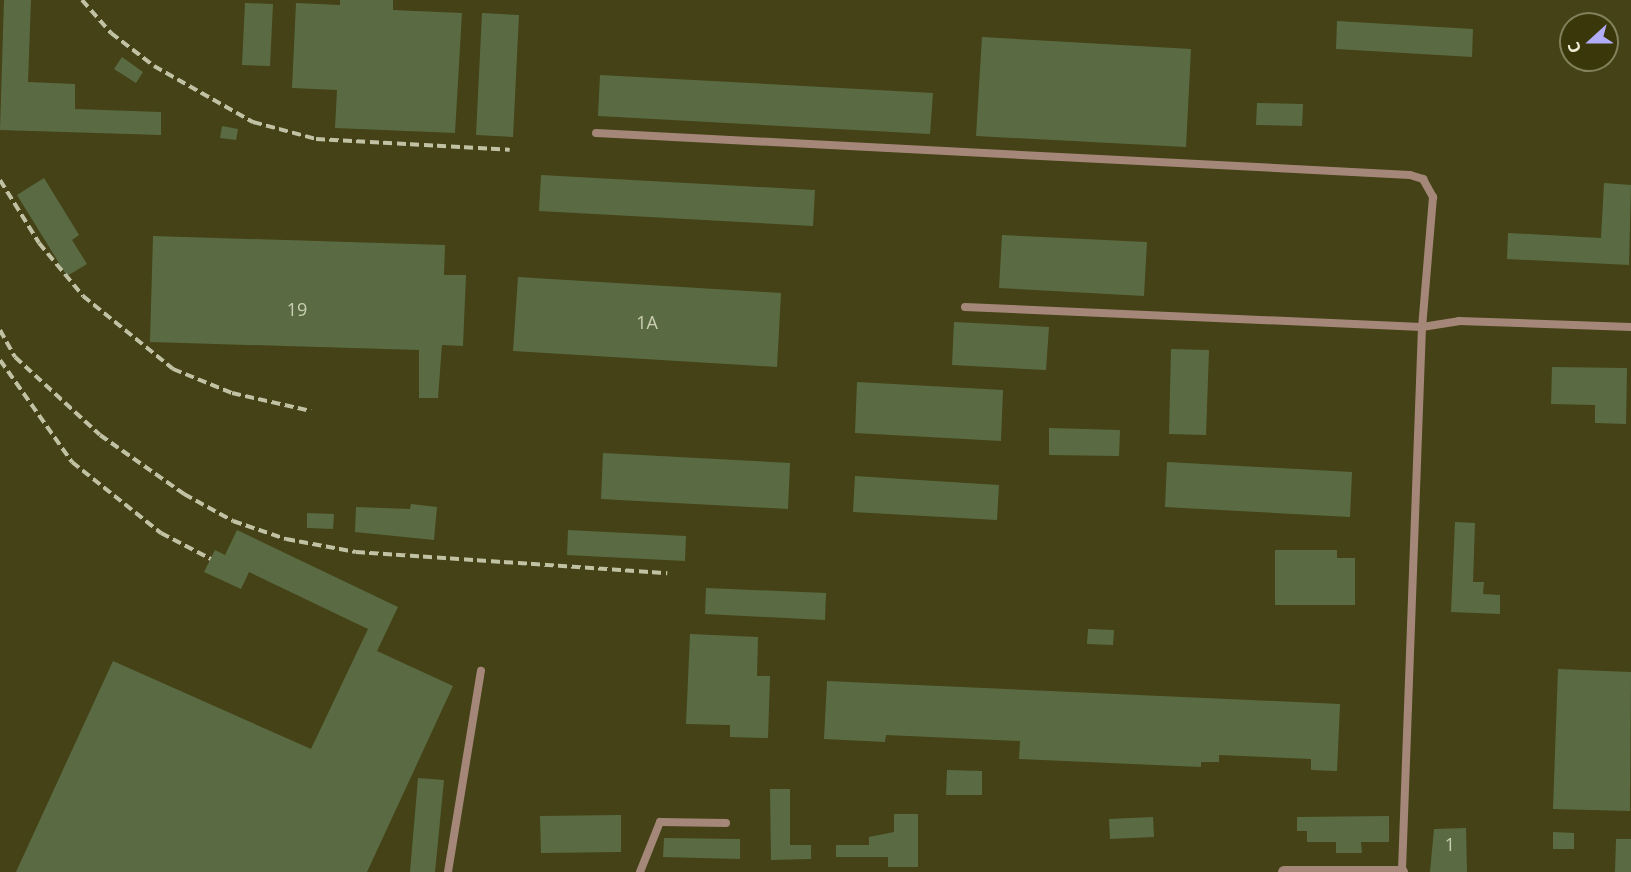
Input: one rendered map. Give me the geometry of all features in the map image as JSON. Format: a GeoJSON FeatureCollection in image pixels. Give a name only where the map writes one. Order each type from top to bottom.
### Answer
{"type":"FeatureCollection","features":[{"type":"Feature","properties":{"kind":"street"},"geometry":{"type":"LineString","coordinates":[[1284,872],[1402,870]]}},
{"type":"Feature","properties":{"kind":"lane"},"geometry":{"type":"LineString","coordinates":[[596,134],[1410,175],[1423,180],[1433,196],[1422,327],[1402,870]]}},
{"type":"Feature","properties":{"kind":"lane"},"geometry":{"type":"LineString","coordinates":[[965,307],[1422,327],[1459,321],[1631,327]]}},
{"type":"Feature","properties":{"kind":"lane"},"geometry":{"type":"LineString","coordinates":[[448,872],[481,670]]}},
{"type":"Feature","properties":{"kind":"lane"},"geometry":{"type":"LineString","coordinates":[[640,872],[660,822],[726,823]]}},
{"type":"Feature","properties":{"kind":"building"},"geometry":{"type":"Polygon","coordinates":[[[4,0],[31,0],[28,82],[75,84],[75,109],[161,112],[161,135],[0,130],[4,0]]]}},
{"type":"Feature","properties":{"kind":"building"},"geometry":{"type":"Polygon","coordinates":[[[340,0],[393,0],[393,10],[462,13],[455,133],[335,128],[337,90],[292,88],[296,3],[340,5],[340,0]]]}},
{"type":"Feature","properties":{"kind":"building"},"geometry":{"type":"Polygon","coordinates":[[[245,3],[273,4],[270,66],[242,65],[245,3]]]}},
{"type":"Feature","properties":{"kind":"building"},"geometry":{"type":"Polygon","coordinates":[[[482,13],[519,15],[513,137],[476,135],[482,13]]]}},
{"type":"Feature","properties":{"kind":"building"},"geometry":{"type":"Polygon","coordinates":[[[1337,21],[1473,29],[1472,57],[1336,49],[1337,21]]]}},
{"type":"Feature","properties":{"kind":"building"},"geometry":{"type":"Polygon","coordinates":[[[982,37],[1191,49],[1186,147],[976,136],[982,37]]]}},
{"type":"Feature","properties":{"kind":"building"},"geometry":{"type":"Polygon","coordinates":[[[122,57],[143,72],[136,83],[114,69],[122,57]]]}},
{"type":"Feature","properties":{"kind":"building"},"geometry":{"type":"Polygon","coordinates":[[[600,75],[933,93],[930,134],[598,116],[600,75]]]}},
{"type":"Feature","properties":{"kind":"building"},"geometry":{"type":"Polygon","coordinates":[[[1257,103],[1303,104],[1302,126],[1256,125],[1257,103]]]}},
{"type":"Feature","properties":{"kind":"building"},"geometry":{"type":"Polygon","coordinates":[[[222,126],[238,129],[236,140],[220,138],[222,126]]]}},
{"type":"Feature","properties":{"kind":"building"},"geometry":{"type":"Polygon","coordinates":[[[541,175],[815,190],[813,226],[539,211],[541,175]]]}},
{"type":"Feature","properties":{"kind":"building"},"geometry":{"type":"Polygon","coordinates":[[[44,178],[79,235],[72,240],[87,264],[67,276],[17,195],[44,178]]]}},
{"type":"Feature","properties":{"kind":"building"},"geometry":{"type":"Polygon","coordinates":[[[1604,183],[1631,185],[1629,265],[1507,259],[1508,233],[1601,238],[1604,183]]]}},
{"type":"Feature","properties":{"kind":"building"},"geometry":{"type":"Polygon","coordinates":[[[1002,235],[1147,242],[1144,296],[999,288],[1002,235]]]}},
{"type":"Feature","properties":{"kind":"building"},"geometry":{"type":"Polygon","coordinates":[[[153,236],[445,245],[444,275],[466,275],[463,346],[442,345],[438,398],[419,398],[419,350],[150,342],[153,236]]]}},
{"type":"Feature","properties":{"kind":"building"},"geometry":{"type":"Polygon","coordinates":[[[518,277],[781,293],[777,367],[513,351],[518,277]]]}},
{"type":"Feature","properties":{"kind":"building"},"geometry":{"type":"Polygon","coordinates":[[[954,322],[1049,327],[1046,370],[952,365],[954,322]]]}},
{"type":"Feature","properties":{"kind":"building"},"geometry":{"type":"Polygon","coordinates":[[[1171,349],[1209,350],[1206,435],[1169,434],[1171,349]]]}},
{"type":"Feature","properties":{"kind":"building"},"geometry":{"type":"Polygon","coordinates":[[[1552,367],[1627,368],[1626,424],[1595,423],[1595,405],[1551,404],[1552,367]]]}},
{"type":"Feature","properties":{"kind":"building"},"geometry":{"type":"Polygon","coordinates":[[[857,382],[1003,390],[1001,441],[855,433],[857,382]]]}},
{"type":"Feature","properties":{"kind":"building"},"geometry":{"type":"Polygon","coordinates":[[[1049,428],[1120,430],[1119,456],[1049,455],[1049,428]]]}},
{"type":"Feature","properties":{"kind":"building"},"geometry":{"type":"Polygon","coordinates":[[[603,453],[790,463],[788,509],[601,499],[603,453]]]}},
{"type":"Feature","properties":{"kind":"building"},"geometry":{"type":"Polygon","coordinates":[[[1167,462],[1352,472],[1350,517],[1165,507],[1167,462]]]}},
{"type":"Feature","properties":{"kind":"building"},"geometry":{"type":"Polygon","coordinates":[[[855,476],[999,485],[997,520],[853,512],[855,476]]]}},
{"type":"Feature","properties":{"kind":"building"},"geometry":{"type":"Polygon","coordinates":[[[411,504],[437,507],[434,540],[355,532],[356,507],[410,509],[411,504]]]}},
{"type":"Feature","properties":{"kind":"building"},"geometry":{"type":"Polygon","coordinates":[[[307,513],[334,514],[333,529],[307,528],[307,513]]]}},
{"type":"Feature","properties":{"kind":"building"},"geometry":{"type":"Polygon","coordinates":[[[1455,522],[1475,523],[1473,582],[1484,582],[1483,594],[1500,595],[1500,614],[1451,612],[1455,522]]]}},
{"type":"Feature","properties":{"kind":"building"},"geometry":{"type":"Polygon","coordinates":[[[237,530],[398,607],[377,651],[453,686],[367,872],[16,872],[113,661],[311,749],[368,629],[249,572],[241,589],[204,572],[215,550],[225,555],[237,530]]]}},
{"type":"Feature","properties":{"kind":"building"},"geometry":{"type":"Polygon","coordinates":[[[568,530],[686,536],[685,561],[567,555],[568,530]]]}},
{"type":"Feature","properties":{"kind":"building"},"geometry":{"type":"Polygon","coordinates":[[[1275,550],[1337,550],[1337,558],[1355,558],[1355,605],[1275,605],[1275,550]]]}},
{"type":"Feature","properties":{"kind":"building"},"geometry":{"type":"Polygon","coordinates":[[[706,588],[826,593],[825,620],[705,614],[706,588]]]}},
{"type":"Feature","properties":{"kind":"building"},"geometry":{"type":"Polygon","coordinates":[[[1088,629],[1114,630],[1113,645],[1087,644],[1088,629]]]}},
{"type":"Feature","properties":{"kind":"building"},"geometry":{"type":"Polygon","coordinates":[[[690,634],[758,637],[757,676],[770,676],[768,738],[730,737],[730,725],[686,724],[690,634]]]}},
{"type":"Feature","properties":{"kind":"building"},"geometry":{"type":"Polygon","coordinates":[[[1558,669],[1631,672],[1630,811],[1553,809],[1558,669]]]}},
{"type":"Feature","properties":{"kind":"building"},"geometry":{"type":"Polygon","coordinates":[[[827,681],[1340,704],[1337,771],[1311,770],[1311,759],[1219,755],[1219,762],[1201,762],[1201,767],[1019,759],[1020,741],[886,735],[885,742],[824,739],[827,681]]]}},
{"type":"Feature","properties":{"kind":"building"},"geometry":{"type":"Polygon","coordinates":[[[947,770],[982,771],[982,795],[946,795],[947,770]]]}},
{"type":"Feature","properties":{"kind":"building"},"geometry":{"type":"Polygon","coordinates":[[[418,778],[444,780],[435,872],[410,872],[418,778]]]}},
{"type":"Feature","properties":{"kind":"building"},"geometry":{"type":"Polygon","coordinates":[[[770,789],[790,789],[790,845],[811,845],[811,859],[771,860],[770,789]]]}},
{"type":"Feature","properties":{"kind":"building"},"geometry":{"type":"Polygon","coordinates":[[[894,814],[918,814],[918,867],[888,867],[888,857],[836,857],[836,845],[869,845],[869,837],[894,832],[894,814]]]}},
{"type":"Feature","properties":{"kind":"building"},"geometry":{"type":"Polygon","coordinates":[[[621,815],[621,852],[541,853],[540,816],[621,815]]]}},
{"type":"Feature","properties":{"kind":"building"},"geometry":{"type":"Polygon","coordinates":[[[1389,816],[1389,842],[1361,842],[1362,853],[1336,853],[1336,842],[1307,842],[1307,831],[1297,831],[1297,817],[1389,816]]]}},
{"type":"Feature","properties":{"kind":"building"},"geometry":{"type":"Polygon","coordinates":[[[1153,817],[1154,837],[1110,839],[1109,819],[1153,817]]]}},
{"type":"Feature","properties":{"kind":"building"},"geometry":{"type":"Polygon","coordinates":[[[1466,828],[1467,872],[1430,872],[1434,829],[1466,828]]]}},
{"type":"Feature","properties":{"kind":"building"},"geometry":{"type":"Polygon","coordinates":[[[1553,832],[1574,833],[1574,849],[1553,849],[1553,832]]]}},
{"type":"Feature","properties":{"kind":"building"},"geometry":{"type":"Polygon","coordinates":[[[664,838],[740,839],[740,859],[663,857],[664,838]]]}},
{"type":"Feature","properties":{"kind":"building"},"geometry":{"type":"Polygon","coordinates":[[[1616,839],[1631,839],[1631,872],[1615,872],[1616,839]]]}},
{"type":"Feature","properties":{"kind":"railway"},"geometry":{"type":"LineString","coordinates":[[82,0],[111,33],[154,66],[253,122],[316,139],[510,150]]}},
{"type":"Feature","properties":{"kind":"railway"},"geometry":{"type":"LineString","coordinates":[[0,180],[39,243],[83,296],[173,369],[232,393],[311,411]]}},
{"type":"Feature","properties":{"kind":"railway"},"geometry":{"type":"LineString","coordinates":[[0,330],[15,357],[100,435],[184,494],[233,521],[286,539],[356,552],[667,573]]}},
{"type":"Feature","properties":{"kind":"railway"},"geometry":{"type":"LineString","coordinates":[[0,360],[72,462],[161,533],[211,559]]}}]}
